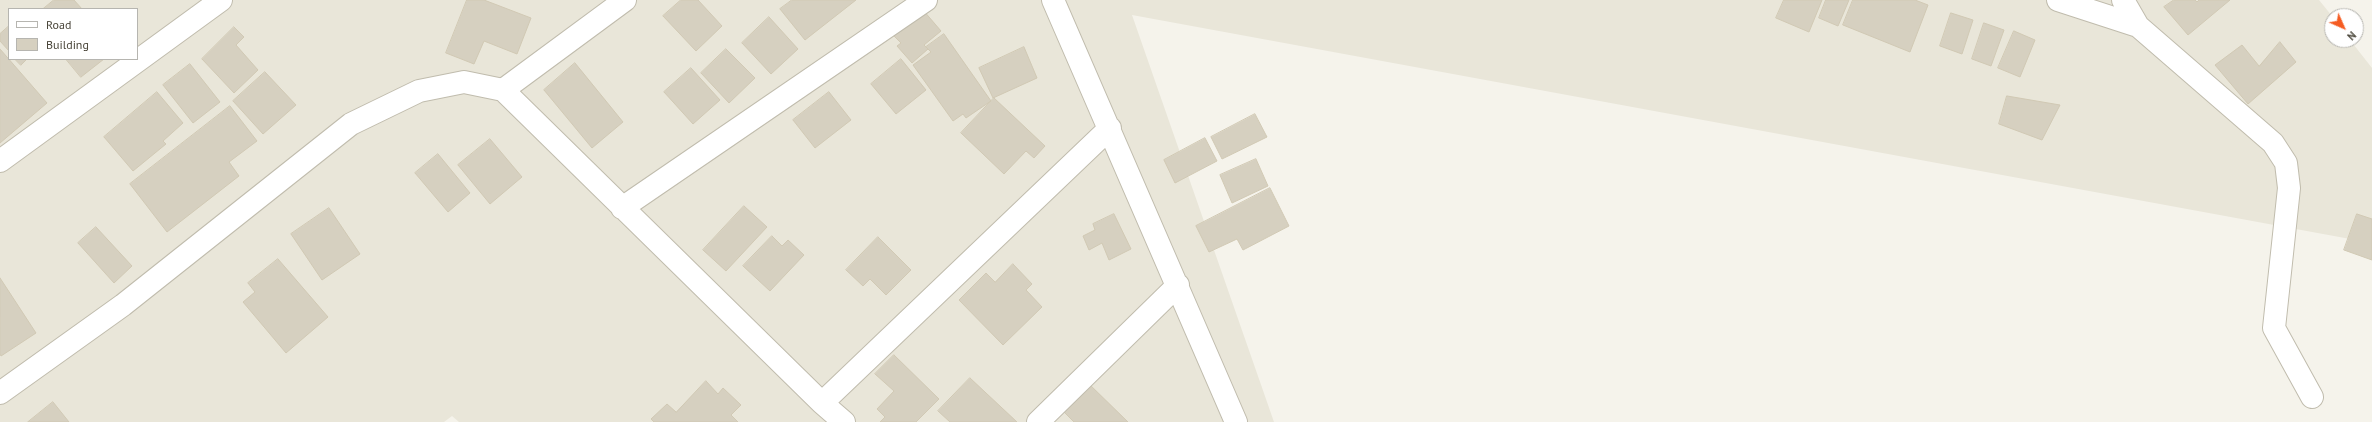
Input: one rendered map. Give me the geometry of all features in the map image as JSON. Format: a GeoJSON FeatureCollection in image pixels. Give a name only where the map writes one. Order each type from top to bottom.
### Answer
{"type":"FeatureCollection","features":[{"type":"Feature","properties":{"kind":"street"},"geometry":{"type":"LineString","coordinates":[[0,161],[221,0]]}},
{"type":"Feature","properties":{"kind":"street"},"geometry":{"type":"LineString","coordinates":[[503,90],[625,0]]}},
{"type":"Feature","properties":{"kind":"street"},"geometry":{"type":"LineString","coordinates":[[622,208],[926,0]]}},
{"type":"Feature","properties":{"kind":"street"},"geometry":{"type":"LineString","coordinates":[[1053,0],[1110,128],[1236,422]]}},
{"type":"Feature","properties":{"kind":"street"},"geometry":{"type":"LineString","coordinates":[[2058,0],[2138,26]]}},
{"type":"Feature","properties":{"kind":"street"},"geometry":{"type":"LineString","coordinates":[[2123,0],[2138,26],[2273,143],[2286,163],[2289,188],[2274,328],[2312,397]]}},
{"type":"Feature","properties":{"kind":"street"},"geometry":{"type":"LineString","coordinates":[[0,393],[123,305],[351,124],[419,91],[464,82],[503,90],[822,403],[844,422]]}},
{"type":"Feature","properties":{"kind":"street"},"geometry":{"type":"LineString","coordinates":[[822,403],[1110,128]]}},
{"type":"Feature","properties":{"kind":"street"},"geometry":{"type":"LineString","coordinates":[[1038,422],[1178,285]]}},
{"type":"Feature","properties":{"kind":"shaded area"},"geometry":{"type":"Polygon","coordinates":[[[0,0],[2319,0],[2326,8],[2324,8],[2324,48],[2356,48],[2372,68],[2372,243],[1132,15],[1274,422],[459,422],[452,416],[444,422],[0,422],[0,0]]]}},
{"type":"Feature","properties":{"kind":"building"},"geometry":{"type":"Polygon","coordinates":[[[54,0],[74,0],[81,8],[44,8],[54,0]]]}},
{"type":"Feature","properties":{"kind":"building"},"geometry":{"type":"Polygon","coordinates":[[[467,0],[484,0],[531,18],[517,54],[484,41],[474,64],[446,53],[467,0]]]}},
{"type":"Feature","properties":{"kind":"building"},"geometry":{"type":"Polygon","coordinates":[[[681,0],[698,0],[722,26],[696,51],[663,16],[681,0]]]}},
{"type":"Feature","properties":{"kind":"building"},"geometry":{"type":"Polygon","coordinates":[[[792,0],[856,0],[805,40],[780,9],[792,0]]]}},
{"type":"Feature","properties":{"kind":"building"},"geometry":{"type":"Polygon","coordinates":[[[1784,0],[1822,0],[1809,32],[1776,18],[1784,0]]]}},
{"type":"Feature","properties":{"kind":"building"},"geometry":{"type":"Polygon","coordinates":[[[1826,0],[1849,0],[1838,26],[1819,18],[1826,0]]]}},
{"type":"Feature","properties":{"kind":"building"},"geometry":{"type":"Polygon","coordinates":[[[1853,0],[1915,0],[1928,5],[1910,52],[1843,25],[1853,0]]]}},
{"type":"Feature","properties":{"kind":"building"},"geometry":{"type":"Polygon","coordinates":[[[2174,0],[2195,0],[2197,2],[2199,0],[2230,0],[2188,35],[2164,7],[2174,0]]]}},
{"type":"Feature","properties":{"kind":"building"},"geometry":{"type":"Polygon","coordinates":[[[923,10],[941,31],[924,45],[928,49],[912,63],[897,46],[901,43],[894,36],[923,10]]]}},
{"type":"Feature","properties":{"kind":"building"},"geometry":{"type":"Polygon","coordinates":[[[1951,13],[1973,20],[1962,54],[1940,46],[1951,13]]]}},
{"type":"Feature","properties":{"kind":"building"},"geometry":{"type":"Polygon","coordinates":[[[769,17],[798,49],[771,74],[742,43],[769,17]]]}},
{"type":"Feature","properties":{"kind":"building"},"geometry":{"type":"Polygon","coordinates":[[[1984,23],[2004,30],[1991,66],[1972,59],[1984,23]]]}},
{"type":"Feature","properties":{"kind":"building"},"geometry":{"type":"Polygon","coordinates":[[[8,27],[8,50],[0,41],[0,34],[8,27]]]}},
{"type":"Feature","properties":{"kind":"building"},"geometry":{"type":"Polygon","coordinates":[[[234,27],[244,37],[236,45],[258,70],[234,93],[202,59],[234,27]]]}},
{"type":"Feature","properties":{"kind":"building"},"geometry":{"type":"Polygon","coordinates":[[[2014,31],[2035,40],[2020,77],[1998,68],[2014,31]]]}},
{"type":"Feature","properties":{"kind":"building"},"geometry":{"type":"Polygon","coordinates":[[[944,34],[991,101],[966,118],[963,114],[953,121],[913,65],[931,52],[926,47],[944,34]]]}},
{"type":"Feature","properties":{"kind":"building"},"geometry":{"type":"Polygon","coordinates":[[[2280,42],[2296,62],[2248,104],[2215,65],[2242,45],[2259,66],[2280,42]]]}},
{"type":"Feature","properties":{"kind":"building"},"geometry":{"type":"Polygon","coordinates":[[[1024,47],[1037,78],[993,98],[979,68],[1024,47]]]}},
{"type":"Feature","properties":{"kind":"building"},"geometry":{"type":"Polygon","coordinates":[[[0,49],[47,103],[0,143],[0,49]]]}},
{"type":"Feature","properties":{"kind":"building"},"geometry":{"type":"Polygon","coordinates":[[[726,49],[755,78],[729,103],[701,73],[726,49]]]}},
{"type":"Feature","properties":{"kind":"building"},"geometry":{"type":"Polygon","coordinates":[[[901,59],[926,90],[896,114],[871,84],[901,59]]]}},
{"type":"Feature","properties":{"kind":"building"},"geometry":{"type":"Polygon","coordinates":[[[16,60],[26,60],[21,65],[16,60]]]}},
{"type":"Feature","properties":{"kind":"building"},"geometry":{"type":"Polygon","coordinates":[[[67,60],[103,60],[81,77],[67,60]]]}},
{"type":"Feature","properties":{"kind":"building"},"geometry":{"type":"Polygon","coordinates":[[[575,63],[623,122],[592,148],[544,90],[575,63]]]}},
{"type":"Feature","properties":{"kind":"building"},"geometry":{"type":"Polygon","coordinates":[[[190,64],[220,102],[193,123],[163,85],[190,64]]]}},
{"type":"Feature","properties":{"kind":"building"},"geometry":{"type":"Polygon","coordinates":[[[691,68],[720,100],[693,124],[664,92],[691,68]]]}},
{"type":"Feature","properties":{"kind":"building"},"geometry":{"type":"Polygon","coordinates":[[[265,72],[296,105],[263,134],[233,101],[265,72]]]}},
{"type":"Feature","properties":{"kind":"building"},"geometry":{"type":"Polygon","coordinates":[[[157,92],[183,123],[163,141],[166,144],[133,171],[104,137],[157,92]]]}},
{"type":"Feature","properties":{"kind":"building"},"geometry":{"type":"Polygon","coordinates":[[[829,92],[851,120],[815,148],[793,120],[829,92]]]}},
{"type":"Feature","properties":{"kind":"building"},"geometry":{"type":"Polygon","coordinates":[[[2007,96],[2060,105],[2042,140],[1999,124],[2007,96]]]}},
{"type":"Feature","properties":{"kind":"building"},"geometry":{"type":"Polygon","coordinates":[[[994,98],[1045,146],[1034,158],[1026,151],[1004,174],[961,133],[994,98]]]}},
{"type":"Feature","properties":{"kind":"building"},"geometry":{"type":"Polygon","coordinates":[[[230,106],[257,141],[229,162],[239,176],[167,232],[130,184],[230,106]]]}},
{"type":"Feature","properties":{"kind":"building"},"geometry":{"type":"Polygon","coordinates":[[[1255,114],[1267,137],[1222,159],[1211,137],[1255,114]]]}},
{"type":"Feature","properties":{"kind":"building"},"geometry":{"type":"Polygon","coordinates":[[[1205,138],[1217,161],[1175,183],[1164,160],[1205,138]]]}},
{"type":"Feature","properties":{"kind":"building"},"geometry":{"type":"Polygon","coordinates":[[[490,139],[522,177],[490,204],[458,165],[490,139]]]}},
{"type":"Feature","properties":{"kind":"building"},"geometry":{"type":"Polygon","coordinates":[[[438,154],[470,193],[448,212],[415,173],[438,154]]]}},
{"type":"Feature","properties":{"kind":"building"},"geometry":{"type":"Polygon","coordinates":[[[1256,159],[1268,186],[1232,203],[1220,175],[1256,159]]]}},
{"type":"Feature","properties":{"kind":"building"},"geometry":{"type":"Polygon","coordinates":[[[1270,188],[1289,226],[1243,250],[1237,239],[1209,252],[1196,226],[1270,188]]]}},
{"type":"Feature","properties":{"kind":"building"},"geometry":{"type":"Polygon","coordinates":[[[744,206],[767,227],[726,271],[703,250],[744,206]]]}},
{"type":"Feature","properties":{"kind":"building"},"geometry":{"type":"Polygon","coordinates":[[[329,208],[360,254],[322,280],[291,234],[329,208]]]}},
{"type":"Feature","properties":{"kind":"building"},"geometry":{"type":"Polygon","coordinates":[[[1114,214],[1131,249],[1109,260],[1102,243],[1089,250],[1083,236],[1095,230],[1093,224],[1114,214]]]}},
{"type":"Feature","properties":{"kind":"building"},"geometry":{"type":"Polygon","coordinates":[[[2357,214],[2372,219],[2372,260],[2344,250],[2357,214]]]}},
{"type":"Feature","properties":{"kind":"building"},"geometry":{"type":"Polygon","coordinates":[[[96,227],[132,266],[114,283],[78,243],[96,227]]]}},
{"type":"Feature","properties":{"kind":"building"},"geometry":{"type":"Polygon","coordinates":[[[772,236],[782,246],[788,240],[804,255],[770,291],[743,266],[772,236]]]}},
{"type":"Feature","properties":{"kind":"building"},"geometry":{"type":"Polygon","coordinates":[[[878,237],[911,270],[886,295],[870,279],[863,286],[846,270],[878,237]]]}},
{"type":"Feature","properties":{"kind":"building"},"geometry":{"type":"Polygon","coordinates":[[[278,259],[328,317],[286,353],[243,302],[255,292],[248,283],[278,259]]]}},
{"type":"Feature","properties":{"kind":"building"},"geometry":{"type":"Polygon","coordinates":[[[1013,264],[1032,284],[1026,290],[1042,307],[1003,345],[959,300],[986,273],[995,282],[1013,264]]]}},
{"type":"Feature","properties":{"kind":"building"},"geometry":{"type":"Polygon","coordinates":[[[0,278],[36,333],[1,356],[0,354],[0,278]]]}},
{"type":"Feature","properties":{"kind":"building"},"geometry":{"type":"Polygon","coordinates":[[[894,355],[939,399],[916,422],[880,422],[885,417],[877,409],[894,391],[875,374],[894,355]]]}},
{"type":"Feature","properties":{"kind":"building"},"geometry":{"type":"Polygon","coordinates":[[[970,378],[1017,422],[950,422],[938,411],[970,378]]]}},
{"type":"Feature","properties":{"kind":"building"},"geometry":{"type":"Polygon","coordinates":[[[706,381],[718,394],[723,388],[741,405],[731,415],[738,422],[654,422],[651,419],[667,404],[676,412],[706,381]]]}},
{"type":"Feature","properties":{"kind":"building"},"geometry":{"type":"Polygon","coordinates":[[[1088,383],[1128,422],[1074,422],[1062,410],[1088,383]]]}},
{"type":"Feature","properties":{"kind":"building"},"geometry":{"type":"Polygon","coordinates":[[[53,402],[69,422],[28,422],[53,402]]]}}]}
